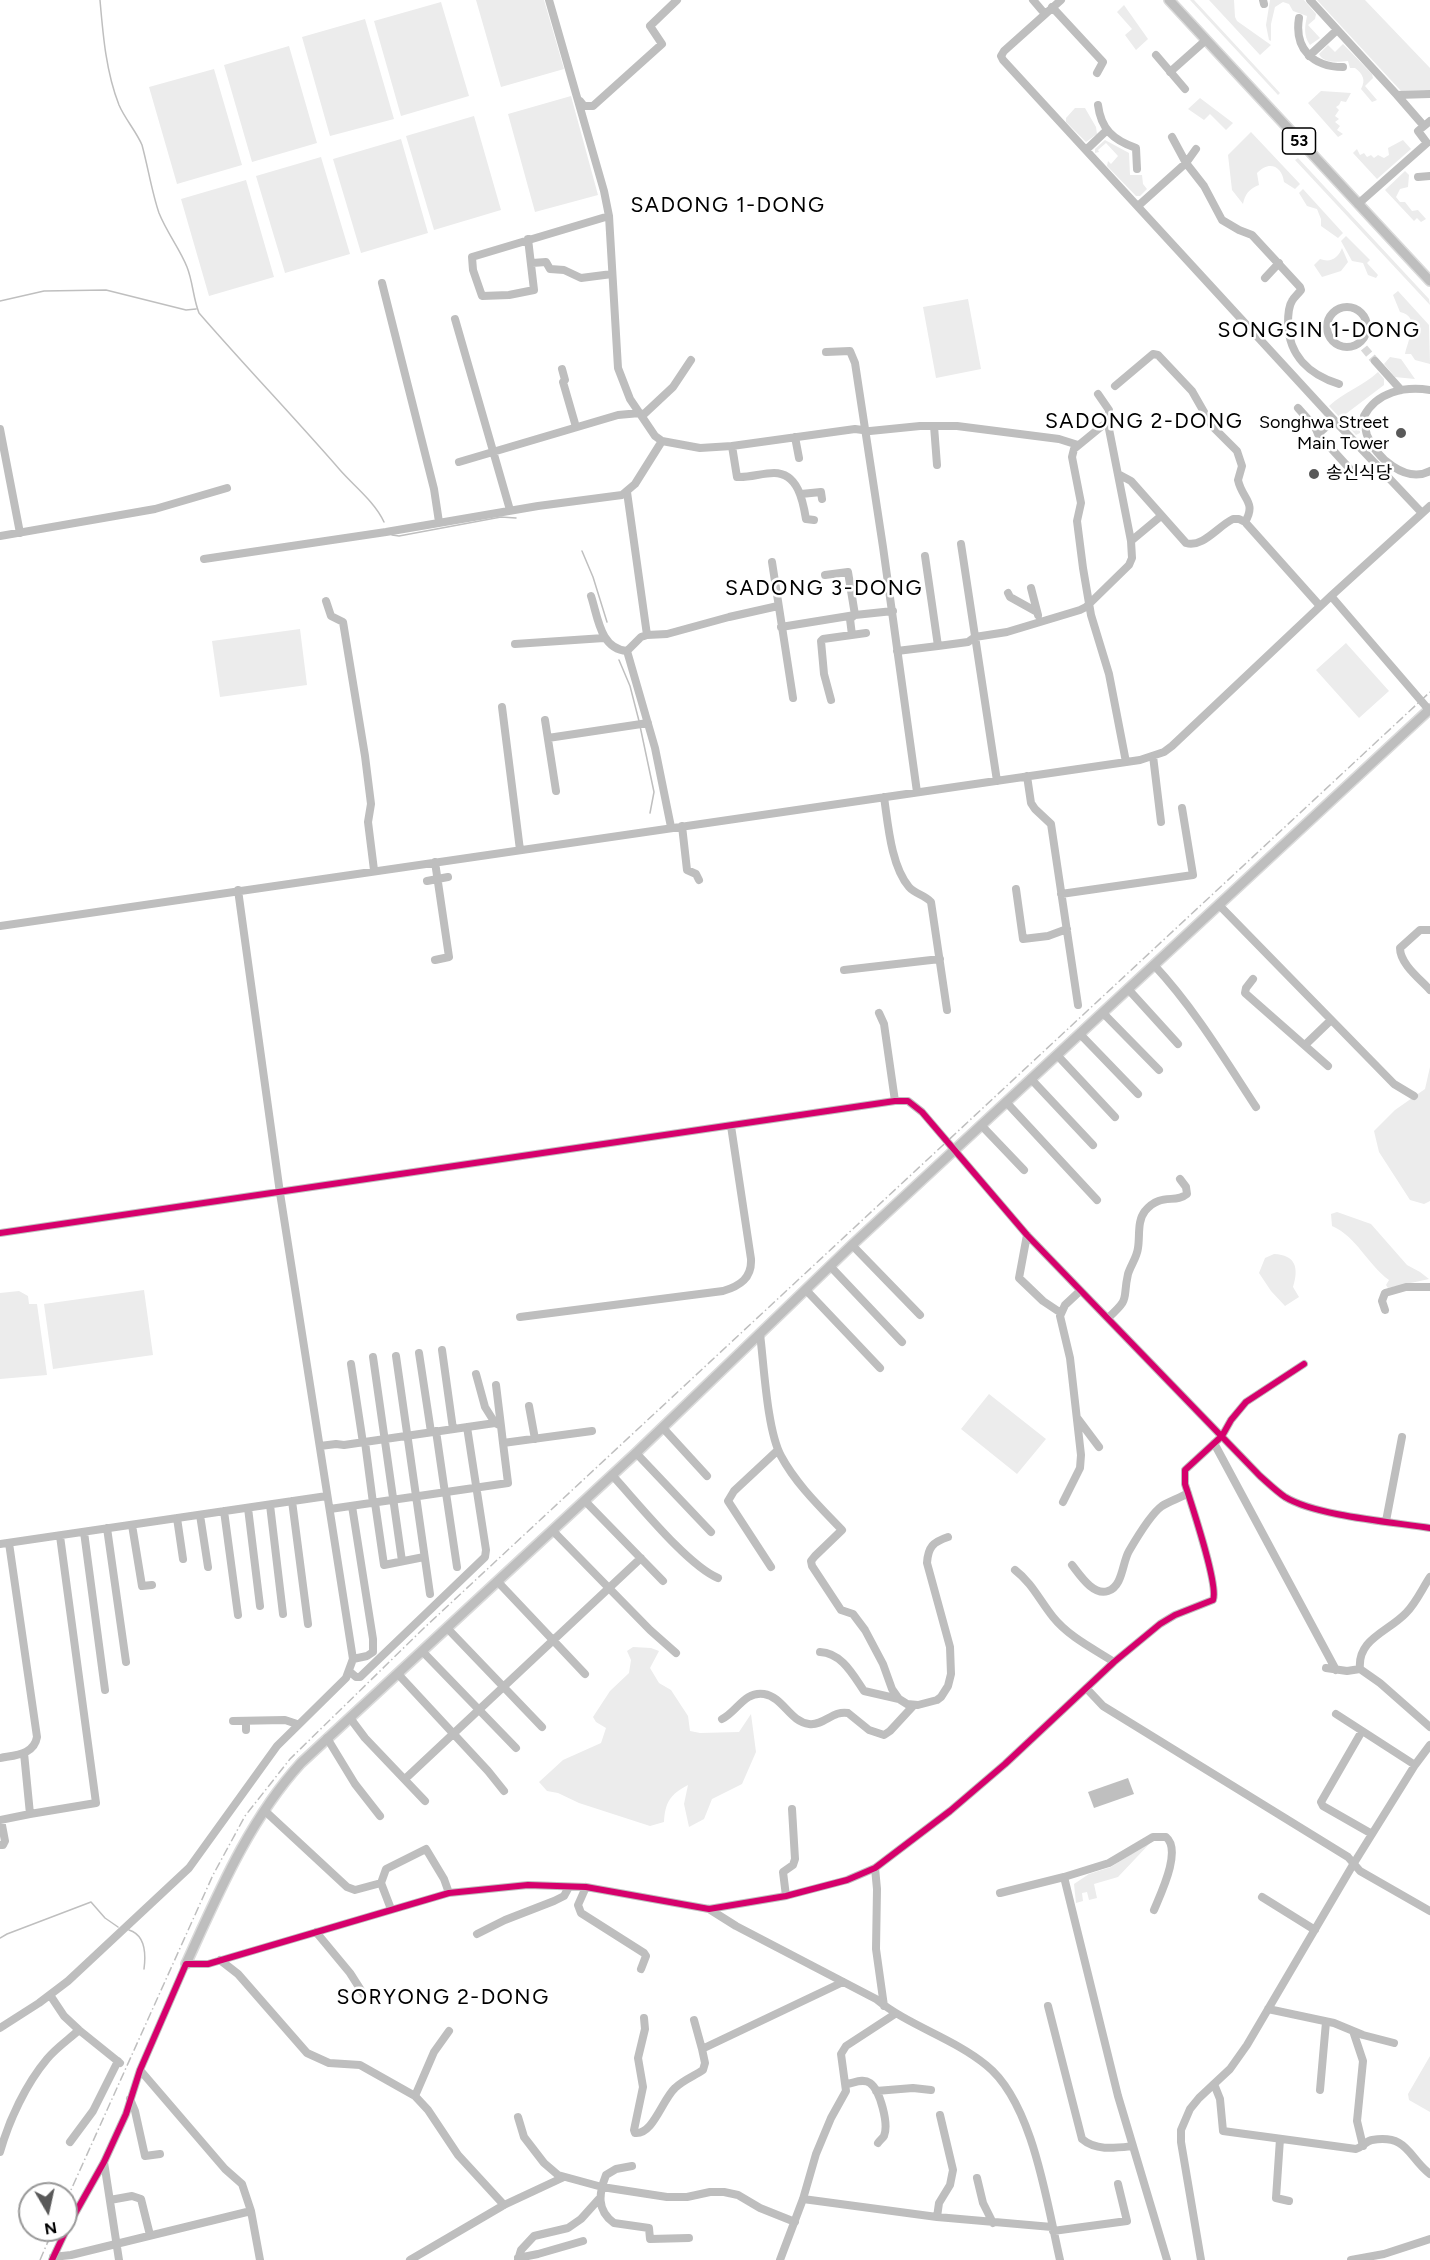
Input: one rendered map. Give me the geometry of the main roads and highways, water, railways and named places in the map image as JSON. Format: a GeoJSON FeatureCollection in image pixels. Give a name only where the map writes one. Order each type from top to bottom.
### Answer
{"type":"FeatureCollection","features":[{"type":"Feature","properties":{"kind":"main road","name":"53"},"geometry":{"type":"LineString","coordinates":[[1169,0],[1430,281]]}},
{"type":"Feature","properties":{"kind":"main road"},"geometry":{"type":"LineString","coordinates":[[186,1964],[224,1881],[284,1781],[327,1738],[448,1629],[663,1428],[852,1245],[1430,709]]}},
{"type":"Feature","properties":{"kind":"waterway"},"geometry":{"type":"LineString","coordinates":[[100,0],[111,80],[121,110],[142,145],[159,213],[187,267],[199,313],[370,501],[384,522]]}},
{"type":"Feature","properties":{"kind":"waterway"},"geometry":{"type":"LineString","coordinates":[[0,301],[44,291],[106,290],[186,310],[196,309]]}},
{"type":"Feature","properties":{"kind":"waterway"},"geometry":{"type":"LineString","coordinates":[[392,535],[399,536],[501,517],[516,518]]}},
{"type":"Feature","properties":{"kind":"waterway"},"geometry":{"type":"LineString","coordinates":[[582,551],[607,622]]}},
{"type":"Feature","properties":{"kind":"waterway"},"geometry":{"type":"LineString","coordinates":[[619,660],[630,686],[639,721]]}},
{"type":"Feature","properties":{"kind":"waterway"},"geometry":{"type":"LineString","coordinates":[[640,726],[654,792],[650,813]]}},
{"type":"Feature","properties":{"kind":"waterway"},"geometry":{"type":"LineString","coordinates":[[0,1938],[91,1902],[105,1918],[118,1927]]}},
{"type":"Feature","properties":{"kind":"waterway"},"geometry":{"type":"LineString","coordinates":[[129,1930],[138,1936],[143,1946],[144,1969]]}},
{"type":"Feature","properties":{"kind":"tunnel"},"geometry":{"type":"LineString","coordinates":[[1364,348],[1375,361]]}},
{"type":"Feature","properties":{"kind":"railway"},"geometry":{"type":"LineString","coordinates":[[75,2182],[213,1875],[245,1816],[290,1759],[424,1628],[1430,692]]}},
{"type":"Feature","properties":{"kind":"railway"},"geometry":{"type":"LineString","coordinates":[[40,2260],[48,2242]]}},
{"type":"Feature","properties":{"kind":"place","name":"Songhwa Street Main Tower"},"geometry":{"type":"Point","coordinates":[1401,433]}},
{"type":"Feature","properties":{"kind":"place","name":"송신식당"},"geometry":{"type":"Point","coordinates":[1314,474]}},
{"type":"Feature","properties":{"kind":"district","name":"SADONG 1-DONG"},"geometry":{"type":"Point","coordinates":[728,206]}},
{"type":"Feature","properties":{"kind":"district","name":"SONGSIN 1-DONG"},"geometry":{"type":"Point","coordinates":[1319,331]}},
{"type":"Feature","properties":{"kind":"district","name":"SADONG 2-DONG"},"geometry":{"type":"Point","coordinates":[1144,422]}},
{"type":"Feature","properties":{"kind":"district","name":"SADONG 3-DONG"},"geometry":{"type":"Point","coordinates":[824,589]}},
{"type":"Feature","properties":{"kind":"district","name":"SORYONG 2-DONG"},"geometry":{"type":"Point","coordinates":[443,1998]}}]}
